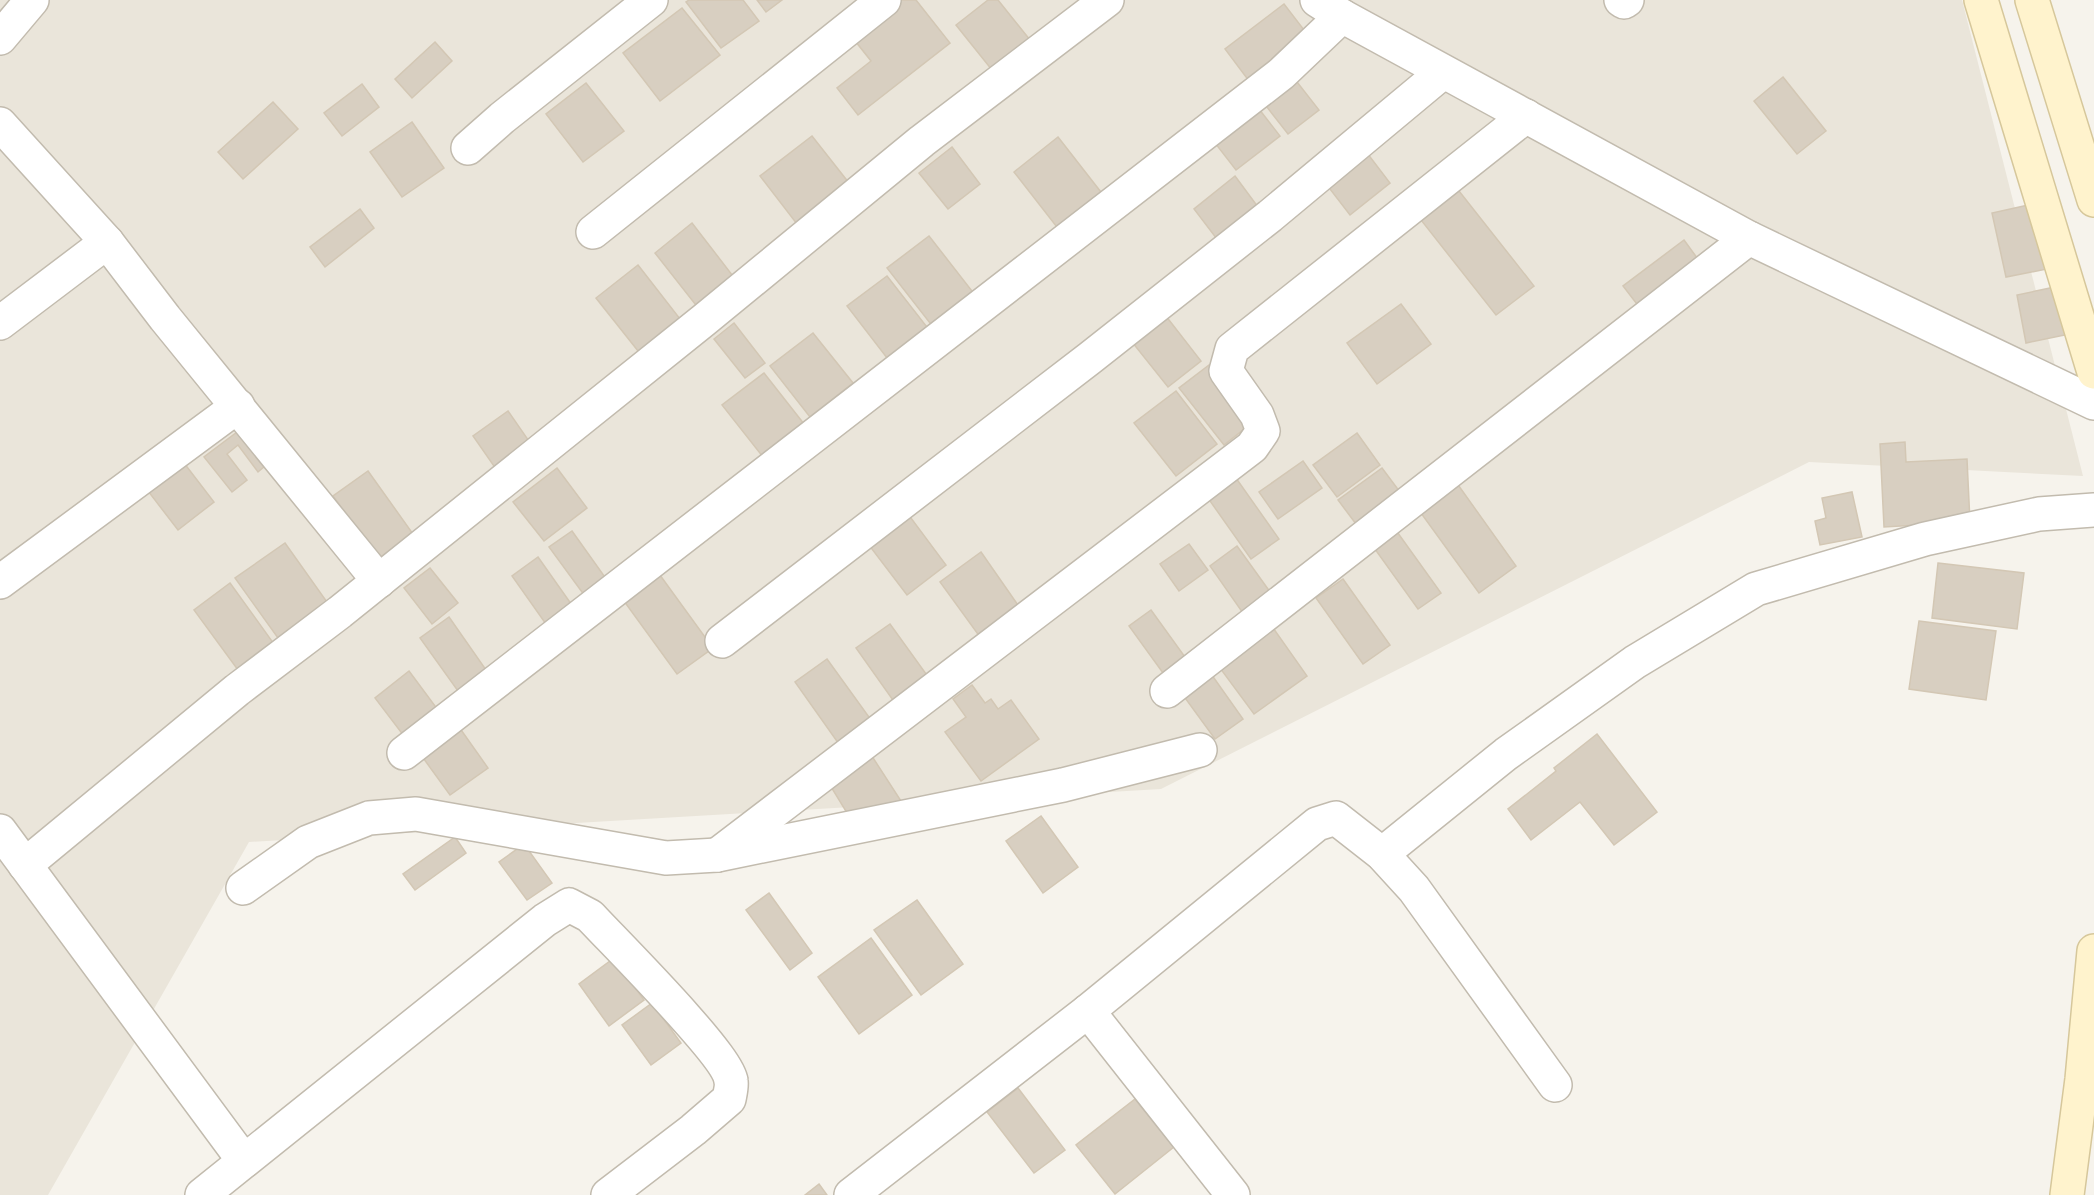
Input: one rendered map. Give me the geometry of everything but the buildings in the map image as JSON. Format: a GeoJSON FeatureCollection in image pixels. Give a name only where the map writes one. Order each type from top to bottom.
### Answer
{"type":"FeatureCollection","features":[{"type":"Feature","properties":{"kind":"street"},"geometry":{"type":"LineString","coordinates":[[0,38],[32,0]]}},
{"type":"Feature","properties":{"kind":"street"},"geometry":{"type":"LineString","coordinates":[[468,148],[502,118],[651,0]]}},
{"type":"Feature","properties":{"kind":"street"},"geometry":{"type":"LineString","coordinates":[[593,232],[884,0]]}},
{"type":"Feature","properties":{"kind":"street"},"geometry":{"type":"LineString","coordinates":[[26,865],[237,690],[379,581],[704,321],[922,141],[1107,0]]}},
{"type":"Feature","properties":{"kind":"street"},"geometry":{"type":"LineString","coordinates":[[1622,0],[1627,0]]}},
{"type":"Feature","properties":{"kind":"street"},"geometry":{"type":"LineString","coordinates":[[1981,0],[2094,372]]}},
{"type":"Feature","properties":{"kind":"street"},"geometry":{"type":"LineString","coordinates":[[2032,0],[2094,200]]}},
{"type":"Feature","properties":{"kind":"street"},"geometry":{"type":"LineString","coordinates":[[404,753],[1281,74],[1330,8],[1749,238],[2094,403]]}},
{"type":"Feature","properties":{"kind":"street"},"geometry":{"type":"LineString","coordinates":[[722,641],[1270,216],[1443,72]]}},
{"type":"Feature","properties":{"kind":"street"},"geometry":{"type":"LineString","coordinates":[[717,855],[1251,447],[1263,432],[1257,415],[1226,371],[1232,349],[1526,116]]}},
{"type":"Feature","properties":{"kind":"street"},"geometry":{"type":"LineString","coordinates":[[0,124],[107,242],[165,318],[379,581]]}},
{"type":"Feature","properties":{"kind":"street"},"geometry":{"type":"LineString","coordinates":[[1167,691],[1749,238]]}},
{"type":"Feature","properties":{"kind":"street"},"geometry":{"type":"LineString","coordinates":[[0,323],[107,242]]}},
{"type":"Feature","properties":{"kind":"street"},"geometry":{"type":"LineString","coordinates":[[0,582],[238,406]]}},
{"type":"Feature","properties":{"kind":"street"},"geometry":{"type":"LineString","coordinates":[[1382,854],[1506,754],[1635,662],[1756,589],[1925,539],[2039,514],[2094,510]]}},
{"type":"Feature","properties":{"kind":"street"},"geometry":{"type":"LineString","coordinates":[[243,888],[308,842],[369,818],[416,814],[666,858],[717,855],[1063,785],[1200,750]]}},
{"type":"Feature","properties":{"kind":"street"},"geometry":{"type":"LineString","coordinates":[[851,1195],[1088,1011],[1317,824],[1336,818],[1382,854],[1414,889],[1555,1085]]}},
{"type":"Feature","properties":{"kind":"street"},"geometry":{"type":"LineString","coordinates":[[0,831],[244,1161]]}},
{"type":"Feature","properties":{"kind":"street"},"geometry":{"type":"LineString","coordinates":[[202,1195],[568,904],[590,916],[696,1029],[717,1054],[731,1080],[729,1099],[693,1130],[608,1195]]}},
{"type":"Feature","properties":{"kind":"street"},"geometry":{"type":"LineString","coordinates":[[2067,1195],[2082,1079],[2094,951]]}},
{"type":"Feature","properties":{"kind":"street"},"geometry":{"type":"LineString","coordinates":[[1088,1011],[1233,1195]]}},
{"type":"Feature","properties":{"kind":"shaded area"},"geometry":{"type":"Polygon","coordinates":[[[0,0],[1962,0],[2083,476],[1809,462],[1161,789],[249,842],[48,1195],[0,1195],[0,0]]]}}]}
